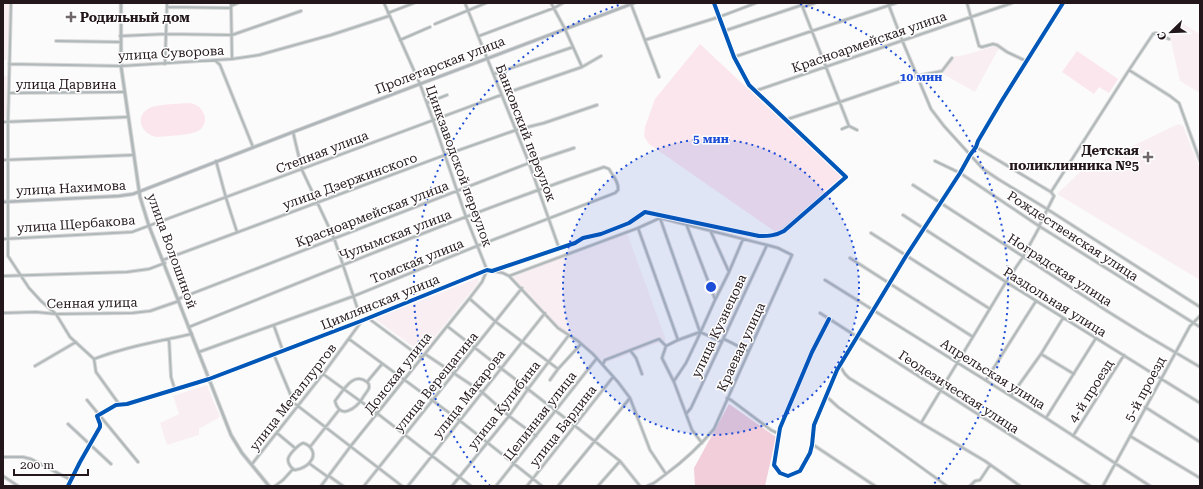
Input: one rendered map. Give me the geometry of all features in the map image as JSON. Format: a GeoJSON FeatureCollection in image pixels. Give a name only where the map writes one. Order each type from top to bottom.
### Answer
{"type":"FeatureCollection","features":[{"type":"Feature","properties":{"kind":"main road","name":"Пролетарская улица"},"geometry":{"type":"LineString","coordinates":[[139,192],[252,147],[632,3]]}},
{"type":"Feature","properties":{"kind":"main road","name":"улица Нахимова"},"geometry":{"type":"LineString","coordinates":[[3,202],[120,196],[139,192]]}},
{"type":"Feature","properties":{"kind":"street"},"geometry":{"type":"LineString","coordinates":[[11,3],[8,122],[8,256],[29,288],[56,314],[67,334],[94,359],[96,372],[119,404]]}},
{"type":"Feature","properties":{"kind":"street","name":"улица Волошиной"},"geometry":{"type":"LineString","coordinates":[[121,3],[120,42],[124,92],[139,192],[149,226],[231,436],[269,486]]}},
{"type":"Feature","properties":{"kind":"street"},"geometry":{"type":"LineString","coordinates":[[165,64],[167,3]]}},
{"type":"Feature","properties":{"kind":"street"},"geometry":{"type":"LineString","coordinates":[[167,7],[231,5],[238,3]]}},
{"type":"Feature","properties":{"kind":"street","name":"Цинкзаводской переулок"},"geometry":{"type":"LineString","coordinates":[[384,3],[420,84],[466,217],[487,270]]}},
{"type":"Feature","properties":{"kind":"street"},"geometry":{"type":"LineString","coordinates":[[388,13],[414,3]]}},
{"type":"Feature","properties":{"kind":"street","name":"Банковский переулок"},"geometry":{"type":"LineString","coordinates":[[465,3],[529,163],[559,248]]}},
{"type":"Feature","properties":{"kind":"street"},"geometry":{"type":"LineString","coordinates":[[435,24],[486,3]]}},
{"type":"Feature","properties":{"kind":"street"},"geometry":{"type":"LineString","coordinates":[[551,3],[565,29],[572,48],[582,67]]}},
{"type":"Feature","properties":{"kind":"street"},"geometry":{"type":"LineString","coordinates":[[479,36],[554,8],[563,3]]}},
{"type":"Feature","properties":{"kind":"street"},"geometry":{"type":"LineString","coordinates":[[632,3],[644,40],[659,77]]}},
{"type":"Feature","properties":{"kind":"street"},"geometry":{"type":"LineString","coordinates":[[492,271],[575,243],[582,238],[601,234],[629,223],[645,212],[759,236],[772,236],[784,231],[846,177],[749,85],[734,57],[714,3]]}},
{"type":"Feature","properties":{"kind":"street"},"geometry":{"type":"LineString","coordinates":[[644,40],[719,17],[756,3]]}},
{"type":"Feature","properties":{"kind":"street"},"geometry":{"type":"LineString","coordinates":[[724,31],[802,5],[815,3]]}},
{"type":"Feature","properties":{"kind":"street"},"geometry":{"type":"LineString","coordinates":[[734,57],[888,4],[896,3]]}},
{"type":"Feature","properties":{"kind":"street"},"geometry":{"type":"LineString","coordinates":[[967,3],[979,46],[982,47],[993,44],[997,45],[1026,62]]}},
{"type":"Feature","properties":{"kind":"street","name":"Красноармейская улица"},"geometry":{"type":"LineString","coordinates":[[755,91],[1012,3]]}},
{"type":"Feature","properties":{"kind":"street"},"geometry":{"type":"LineString","coordinates":[[829,319],[812,352],[780,428],[774,464],[780,473],[788,476],[800,471],[810,453],[814,425],[840,366],[889,283],[960,173],[993,115],[1063,3]]}},
{"type":"Feature","properties":{"kind":"street"},"geometry":{"type":"LineString","coordinates":[[888,4],[916,76],[931,109],[944,126],[988,173],[1200,307]]}},
{"type":"Feature","properties":{"kind":"street"},"geometry":{"type":"LineString","coordinates":[[231,5],[232,59]]}},
{"type":"Feature","properties":{"kind":"street"},"geometry":{"type":"LineString","coordinates":[[802,5],[849,126],[857,130]]}},
{"type":"Feature","properties":{"kind":"street"},"geometry":{"type":"LineString","coordinates":[[120,36],[166,34],[232,35],[301,11]]}},
{"type":"Feature","properties":{"kind":"street","name":"улица Суворова"},"geometry":{"type":"LineString","coordinates":[[9,64],[121,66],[232,59],[259,55],[331,35],[389,16]]}},
{"type":"Feature","properties":{"kind":"street"},"geometry":{"type":"LineString","coordinates":[[400,40],[430,27]]}},
{"type":"Feature","properties":{"kind":"street"},"geometry":{"type":"LineString","coordinates":[[1051,192],[1129,70],[1155,33],[1169,40]]}},
{"type":"Feature","properties":{"kind":"street"},"geometry":{"type":"LineString","coordinates":[[56,41],[120,42]]}},
{"type":"Feature","properties":{"kind":"street"},"geometry":{"type":"LineString","coordinates":[[494,74],[572,48]]}},
{"type":"Feature","properties":{"kind":"street"},"geometry":{"type":"LineString","coordinates":[[515,90],[582,67],[601,56]]}},
{"type":"Feature","properties":{"kind":"street"},"geometry":{"type":"LineString","coordinates":[[785,120],[916,76],[942,70],[952,58]]}},
{"type":"Feature","properties":{"kind":"street"},"geometry":{"type":"LineString","coordinates":[[220,65],[225,59]]}},
{"type":"Feature","properties":{"kind":"street"},"geometry":{"type":"LineString","coordinates":[[215,60],[220,65],[252,147]]}},
{"type":"Feature","properties":{"kind":"street"},"geometry":{"type":"LineString","coordinates":[[1129,70],[1179,103],[1200,161]]}},
{"type":"Feature","properties":{"kind":"street","name":"улица Дарвина"},"geometry":{"type":"LineString","coordinates":[[9,93],[124,92]]}},
{"type":"Feature","properties":{"kind":"street"},"geometry":{"type":"LineString","coordinates":[[427,103],[447,95]]}},
{"type":"Feature","properties":{"kind":"street","name":"Степная улица"},"geometry":{"type":"LineString","coordinates":[[149,226],[502,95]]}},
{"type":"Feature","properties":{"kind":"street","name":"улица Дзержинского"},"geometry":{"type":"LineString","coordinates":[[3,276],[127,272],[149,269],[237,232],[445,155],[516,130],[544,123],[597,105]]}},
{"type":"Feature","properties":{"kind":"street"},"geometry":{"type":"LineString","coordinates":[[3,122],[128,118]]}},
{"type":"Feature","properties":{"kind":"street"},"geometry":{"type":"LineString","coordinates":[[842,129],[849,126]]}},
{"type":"Feature","properties":{"kind":"street"},"geometry":{"type":"LineString","coordinates":[[293,132],[302,170],[334,238],[359,313]]}},
{"type":"Feature","properties":{"kind":"street"},"geometry":{"type":"LineString","coordinates":[[921,423],[990,308],[1023,257],[1054,197],[1051,192],[976,147]]}},
{"type":"Feature","properties":{"kind":"street","name":"Красноармейская улица"},"geometry":{"type":"LineString","coordinates":[[178,300],[529,163],[574,148]]}},
{"type":"Feature","properties":{"kind":"street"},"geometry":{"type":"LineString","coordinates":[[3,160],[134,155]]}},
{"type":"Feature","properties":{"kind":"street","name":"Рождественская улица"},"geometry":{"type":"LineString","coordinates":[[935,161],[960,173],[1040,226],[1200,327]]}},
{"type":"Feature","properties":{"kind":"street"},"geometry":{"type":"LineString","coordinates":[[216,162],[237,232]]}},
{"type":"Feature","properties":{"kind":"street","name":"Чулымская улица"},"geometry":{"type":"LineString","coordinates":[[189,327],[466,217],[604,168],[610,169]]}},
{"type":"Feature","properties":{"kind":"street","name":"Томская улица"},"geometry":{"type":"LineString","coordinates":[[199,352],[354,296],[477,246],[615,193],[618,190],[618,186],[610,169]]}},
{"type":"Feature","properties":{"kind":"street","name":"Ноградская улица"},"geometry":{"type":"LineString","coordinates":[[913,186],[1144,334],[1200,367]]}},
{"type":"Feature","properties":{"kind":"street","name":"Раздольная улица"},"geometry":{"type":"LineString","coordinates":[[903,215],[1036,301],[1200,402]]}},
{"type":"Feature","properties":{"kind":"street"},"geometry":{"type":"LineString","coordinates":[[660,218],[700,332]]}},
{"type":"Feature","properties":{"kind":"street"},"geometry":{"type":"LineString","coordinates":[[509,276],[638,228],[660,218],[767,245]]}},
{"type":"Feature","properties":{"kind":"street","name":"улица Щербакова"},"geometry":{"type":"LineString","coordinates":[[3,239],[132,232],[149,226]]}},
{"type":"Feature","properties":{"kind":"street"},"geometry":{"type":"LineString","coordinates":[[687,226],[715,300]]}},
{"type":"Feature","properties":{"kind":"street"},"geometry":{"type":"LineString","coordinates":[[638,228],[678,340]]}},
{"type":"Feature","properties":{"kind":"street"},"geometry":{"type":"LineString","coordinates":[[711,232],[729,272]]}},
{"type":"Feature","properties":{"kind":"street"},"geometry":{"type":"LineString","coordinates":[[871,233],[990,308]]}},
{"type":"Feature","properties":{"kind":"street"},"geometry":{"type":"LineString","coordinates":[[674,382],[686,363],[729,272],[743,238]]}},
{"type":"Feature","properties":{"kind":"street","name":"Краевая улица"},"geometry":{"type":"LineString","coordinates":[[647,486],[654,483],[685,460],[714,429],[792,255],[778,248],[767,245]]}},
{"type":"Feature","properties":{"kind":"street","name":"улица Кузнецова"},"geometry":{"type":"LineString","coordinates":[[686,414],[691,408],[767,245]]}},
{"type":"Feature","properties":{"kind":"street"},"geometry":{"type":"LineString","coordinates":[[850,258],[973,337]]}},
{"type":"Feature","properties":{"kind":"street"},"geometry":{"type":"LineString","coordinates":[[487,270],[503,273],[509,276],[522,288],[558,328],[569,335],[603,364],[630,398],[650,450],[666,474]]}},
{"type":"Feature","properties":{"kind":"street","name":"Донская улица"},"geometry":{"type":"LineString","coordinates":[[321,486],[350,447],[469,299],[482,282],[487,270]]}},
{"type":"Feature","properties":{"kind":"street","name":"Цимлянская улица"},"geometry":{"type":"LineString","coordinates":[[99,414],[112,406],[128,404],[209,379],[361,321],[487,270]]}},
{"type":"Feature","properties":{"kind":"street","name":"Апрельская улица"},"geometry":{"type":"LineString","coordinates":[[825,280],[1046,418],[1150,486]]}},
{"type":"Feature","properties":{"kind":"street","name":"улица Верещагина"},"geometry":{"type":"LineString","coordinates":[[364,486],[522,288]]}},
{"type":"Feature","properties":{"kind":"street"},"geometry":{"type":"LineString","coordinates":[[469,299],[496,322],[558,369]]}},
{"type":"Feature","properties":{"kind":"street","name":"Сенная улица"},"geometry":{"type":"LineString","coordinates":[[3,313],[36,312],[56,314],[141,312],[158,309],[178,300]]}},
{"type":"Feature","properties":{"kind":"street"},"geometry":{"type":"LineString","coordinates":[[986,380],[1036,301]]}},
{"type":"Feature","properties":{"kind":"street","name":"улица Макарова"},"geometry":{"type":"LineString","coordinates":[[408,486],[545,313]]}},
{"type":"Feature","properties":{"kind":"street","name":"Геодезическая улица"},"geometry":{"type":"LineString","coordinates":[[820,313],[1090,486]]}},
{"type":"Feature","properties":{"kind":"street","name":"5-й проезд"},"geometry":{"type":"LineString","coordinates":[[1103,486],[1175,352],[1192,323],[1200,316]]}},
{"type":"Feature","properties":{"kind":"street"},"geometry":{"type":"LineString","coordinates":[[368,318],[422,358]]}},
{"type":"Feature","properties":{"kind":"street"},"geometry":{"type":"LineString","coordinates":[[1011,396],[1063,318]]}},
{"type":"Feature","properties":{"kind":"street","name":"улица Металлургов"},"geometry":{"type":"LineString","coordinates":[[252,464],[323,374],[361,321]]}},
{"type":"Feature","properties":{"kind":"street"},"geometry":{"type":"LineString","coordinates":[[274,325],[283,351]]}},
{"type":"Feature","properties":{"kind":"street"},"geometry":{"type":"LineString","coordinates":[[447,326],[620,461],[640,486]]}},
{"type":"Feature","properties":{"kind":"street"},"geometry":{"type":"LineString","coordinates":[[702,443],[692,430],[674,382],[662,358],[666,346],[700,332],[722,342]]}},
{"type":"Feature","properties":{"kind":"street"},"geometry":{"type":"LineString","coordinates":[[94,359],[112,353],[192,334]]}},
{"type":"Feature","properties":{"kind":"street","name":"улица Кулибина"},"geometry":{"type":"LineString","coordinates":[[452,486],[509,416],[569,335]]}},
{"type":"Feature","properties":{"kind":"street"},"geometry":{"type":"LineString","coordinates":[[1046,418],[1096,338]]}},
{"type":"Feature","properties":{"kind":"street"},"geometry":{"type":"LineString","coordinates":[[169,339],[171,377],[175,390]]}},
{"type":"Feature","properties":{"kind":"street"},"geometry":{"type":"LineString","coordinates":[[349,339],[459,420],[542,486]]}},
{"type":"Feature","properties":{"kind":"street"},"geometry":{"type":"LineString","coordinates":[[724,339],[748,351]]}},
{"type":"Feature","properties":{"kind":"street"},"geometry":{"type":"LineString","coordinates":[[603,364],[604,360],[659,340],[666,346]]}},
{"type":"Feature","properties":{"kind":"street"},"geometry":{"type":"LineString","coordinates":[[35,366],[76,342]]}},
{"type":"Feature","properties":{"kind":"street"},"geometry":{"type":"LineString","coordinates":[[550,380],[580,344]]}},
{"type":"Feature","properties":{"kind":"street"},"geometry":{"type":"LineString","coordinates":[[630,350],[636,358],[642,374]]}},
{"type":"Feature","properties":{"kind":"street"},"geometry":{"type":"LineString","coordinates":[[274,354],[294,403],[402,486]]}},
{"type":"Feature","properties":{"kind":"street"},"geometry":{"type":"LineString","coordinates":[[425,354],[482,392],[509,416],[536,436]]}},
{"type":"Feature","properties":{"kind":"street"},"geometry":{"type":"LineString","coordinates":[[1040,354],[1074,374]]}},
{"type":"Feature","properties":{"kind":"street","name":"4-й проезд"},"geometry":{"type":"LineString","coordinates":[[1073,436],[1124,355]]}},
{"type":"Feature","properties":{"kind":"street","name":"Целинная улица"},"geometry":{"type":"LineString","coordinates":[[496,486],[597,358]]}},
{"type":"Feature","properties":{"kind":"street"},"geometry":{"type":"LineString","coordinates":[[367,382],[382,364]]}},
{"type":"Feature","properties":{"kind":"street"},"geometry":{"type":"LineString","coordinates":[[840,366],[848,378],[990,465],[1020,486]]}},
{"type":"Feature","properties":{"kind":"street"},"geometry":{"type":"LineString","coordinates":[[323,374],[433,455],[472,486]]}},
{"type":"Feature","properties":{"kind":"street","name":"улица Бардина"},"geometry":{"type":"LineString","coordinates":[[527,486],[613,377]]}},
{"type":"Feature","properties":{"kind":"street"},"geometry":{"type":"LineString","coordinates":[[359,378],[369,384],[368,389],[356,407],[344,412],[339,410],[335,401],[344,389],[352,380],[359,378]]}},
{"type":"Feature","properties":{"kind":"street"},"geometry":{"type":"LineString","coordinates":[[826,396],[838,407],[947,486]]}},
{"type":"Feature","properties":{"kind":"street"},"geometry":{"type":"LineString","coordinates":[[558,486],[630,398]]}},
{"type":"Feature","properties":{"kind":"street"},"geometry":{"type":"LineString","coordinates":[[727,398],[779,434]]}},
{"type":"Feature","properties":{"kind":"street"},"geometry":{"type":"LineString","coordinates":[[87,400],[138,462]]}},
{"type":"Feature","properties":{"kind":"street"},"geometry":{"type":"LineString","coordinates":[[1145,407],[1200,442]]}},
{"type":"Feature","properties":{"kind":"street"},"geometry":{"type":"LineString","coordinates":[[310,447],[339,410]]}},
{"type":"Feature","properties":{"kind":"street"},"geometry":{"type":"LineString","coordinates":[[68,486],[100,425],[97,416],[99,414]]}},
{"type":"Feature","properties":{"kind":"street"},"geometry":{"type":"LineString","coordinates":[[68,424],[111,464]]}},
{"type":"Feature","properties":{"kind":"street"},"geometry":{"type":"LineString","coordinates":[[276,433],[295,448]]}},
{"type":"Feature","properties":{"kind":"street"},"geometry":{"type":"LineString","coordinates":[[1130,436],[1200,478]]}},
{"type":"Feature","properties":{"kind":"street"},"geometry":{"type":"LineString","coordinates":[[303,444],[310,447],[313,455],[310,463],[300,469],[293,469],[288,463],[288,460],[295,448],[303,444]]}},
{"type":"Feature","properties":{"kind":"street"},"geometry":{"type":"LineString","coordinates":[[812,444],[875,486]]}},
{"type":"Feature","properties":{"kind":"street"},"geometry":{"type":"LineString","coordinates":[[3,457],[23,457],[32,459],[71,480]]}},
{"type":"Feature","properties":{"kind":"street"},"geometry":{"type":"LineString","coordinates":[[598,486],[620,461]]}},
{"type":"Feature","properties":{"kind":"street"},"geometry":{"type":"LineString","coordinates":[[310,463],[343,486]]}},
{"type":"Feature","properties":{"kind":"street"},"geometry":{"type":"LineString","coordinates":[[970,486],[975,481],[980,480],[990,465]]}},
{"type":"Feature","properties":{"kind":"street"},"geometry":{"type":"LineString","coordinates":[[275,486],[293,469]]}},
{"type":"Feature","properties":{"kind":"street"},"geometry":{"type":"LineString","coordinates":[[3,476],[18,486]]}},
{"type":"Feature","properties":{"kind":"shaded area"},"geometry":{"type":"Polygon","coordinates":[[[3,3],[10,3],[7,60],[3,60],[3,3]]]}},
{"type":"Feature","properties":{"kind":"shaded area"},"geometry":{"type":"Polygon","coordinates":[[[1177,20],[1200,34],[1200,93],[1180,81],[1169,33],[1177,20]]]}},
{"type":"Feature","properties":{"kind":"shaded area"},"geometry":{"type":"Polygon","coordinates":[[[700,44],[842,177],[777,233],[649,144],[644,136],[645,127],[655,99],[700,44]]]}},
{"type":"Feature","properties":{"kind":"shaded area"},"geometry":{"type":"Polygon","coordinates":[[[996,46],[999,48],[975,92],[943,74],[955,56],[996,46]]]}},
{"type":"Feature","properties":{"kind":"shaded area"},"geometry":{"type":"Polygon","coordinates":[[[1077,51],[1118,79],[1109,93],[1099,87],[1094,94],[1062,72],[1077,51]]]}},
{"type":"Feature","properties":{"kind":"shaded area"},"geometry":{"type":"Polygon","coordinates":[[[3,76],[7,76],[7,119],[3,119],[3,76]]]}},
{"type":"Feature","properties":{"kind":"shaded area"},"geometry":{"type":"Polygon","coordinates":[[[188,103],[198,106],[204,114],[204,123],[198,131],[158,137],[152,136],[144,130],[141,117],[144,112],[151,107],[188,103]]]}},
{"type":"Feature","properties":{"kind":"shaded area"},"geometry":{"type":"Polygon","coordinates":[[[1178,124],[1183,126],[1200,169],[1200,280],[1057,194],[1081,171],[1178,124]]]}},
{"type":"Feature","properties":{"kind":"shaded area"},"geometry":{"type":"Polygon","coordinates":[[[627,233],[666,340],[605,363],[559,327],[512,277],[627,233]]]}},
{"type":"Feature","properties":{"kind":"shaded area"},"geometry":{"type":"Polygon","coordinates":[[[478,278],[479,282],[422,353],[376,320],[376,318],[478,278]]]}},
{"type":"Feature","properties":{"kind":"shaded area"},"geometry":{"type":"Polygon","coordinates":[[[207,385],[220,417],[199,429],[199,435],[167,445],[160,423],[179,414],[173,396],[207,385]]]}},
{"type":"Feature","properties":{"kind":"shaded area"},"geometry":{"type":"Polygon","coordinates":[[[729,404],[776,437],[765,486],[695,486],[694,468],[729,404]]]}},
{"type":"Feature","properties":{"kind":"cycle path"},"geometry":{"type":"LineString","coordinates":[[68,486],[100,427],[97,416],[116,405],[127,404],[209,379],[361,321],[487,270],[492,271],[575,243],[583,238],[601,234],[629,223],[645,212],[759,236],[775,235],[784,231],[846,177],[749,85],[734,57],[714,3]]}},
{"type":"Feature","properties":{"kind":"cycle path"},"geometry":{"type":"LineString","coordinates":[[829,319],[812,352],[780,428],[774,465],[780,473],[788,476],[800,471],[810,453],[814,425],[837,370],[906,256],[960,173],[1001,102],[1063,3]]}},
{"type":"Feature","properties":{"kind":"place","name":"Родильный дом"},"geometry":{"type":"Point","coordinates":[71,17]}},
{"type":"Feature","properties":{"kind":"place","name":"Детская поликлинника №5"},"geometry":{"type":"Point","coordinates":[1148,157]}}]}
